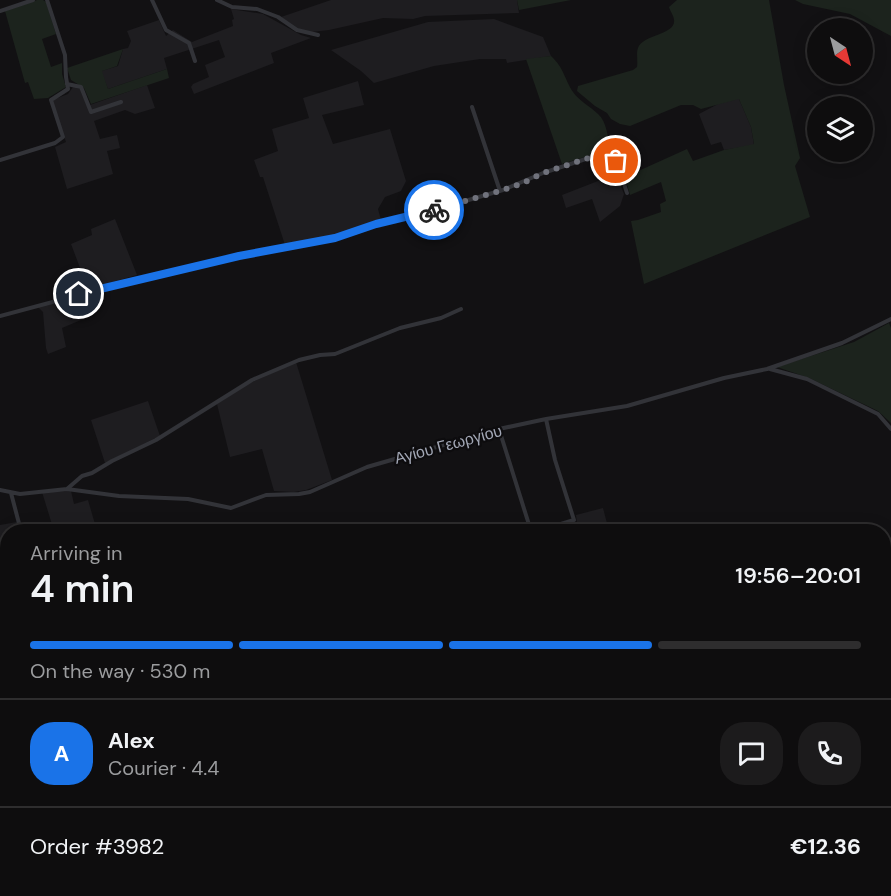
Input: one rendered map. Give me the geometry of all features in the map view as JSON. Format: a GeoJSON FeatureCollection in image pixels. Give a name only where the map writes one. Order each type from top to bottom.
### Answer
{"type":"FeatureCollection","features":[{"type":"Feature","properties":{"kind":"street"},"geometry":{"type":"LineString","coordinates":[[0,11],[33,0]]}},
{"type":"Feature","properties":{"kind":"street"},"geometry":{"type":"LineString","coordinates":[[0,160],[55,143],[63,137],[51,100],[68,89],[65,55],[47,0]]}},
{"type":"Feature","properties":{"kind":"street"},"geometry":{"type":"LineString","coordinates":[[152,0],[166,30],[189,43],[195,61]]}},
{"type":"Feature","properties":{"kind":"street"},"geometry":{"type":"LineString","coordinates":[[217,0],[232,7],[256,9],[278,17],[297,30],[318,35]]}},
{"type":"Feature","properties":{"kind":"street"},"geometry":{"type":"LineString","coordinates":[[67,84],[81,87],[92,112],[121,102]]}},
{"type":"Feature","properties":{"kind":"street"},"geometry":{"type":"LineString","coordinates":[[472,107],[500,191]]}},
{"type":"Feature","properties":{"kind":"street"},"geometry":{"type":"LineString","coordinates":[[0,316],[146,277],[335,238],[376,224],[500,191],[543,173],[613,150],[627,193]]}},
{"type":"Feature","properties":{"kind":"street"},"geometry":{"type":"LineString","coordinates":[[67,489],[82,476],[156,440],[252,380],[298,360],[335,354],[400,328],[441,318],[460,309]]}},
{"type":"Feature","properties":{"kind":"street","name":"Αγίου Γεωργίου"},"geometry":{"type":"LineString","coordinates":[[0,490],[12,493],[67,489],[119,496],[188,499],[231,508],[266,495],[310,492],[367,467],[499,429],[627,406],[724,378],[767,369],[842,343],[891,320]]}},
{"type":"Feature","properties":{"kind":"street"},"geometry":{"type":"LineString","coordinates":[[767,369],[807,379],[878,414],[891,429]]}},
{"type":"Feature","properties":{"kind":"street"},"geometry":{"type":"LineString","coordinates":[[546,419],[574,520],[561,524]]}},
{"type":"Feature","properties":{"kind":"street"},"geometry":{"type":"LineString","coordinates":[[499,429],[529,524]]}},
{"type":"Feature","properties":{"kind":"street"},"geometry":{"type":"LineString","coordinates":[[12,493],[19,524]]}},
{"type":"Feature","properties":{"kind":"shaded area"},"geometry":{"type":"Polygon","coordinates":[[[37,0],[46,2],[56,34],[42,39],[51,67],[62,63],[62,74],[66,87],[48,98],[34,99],[28,82],[25,83],[5,11],[37,0]]]}},
{"type":"Feature","properties":{"kind":"shaded area"},"geometry":{"type":"Polygon","coordinates":[[[331,0],[517,0],[519,13],[425,16],[413,19],[383,18],[311,32],[299,29],[281,17],[331,0]]]}},
{"type":"Feature","properties":{"kind":"shaded area"},"geometry":{"type":"Polygon","coordinates":[[[517,0],[571,0],[519,10],[517,0]]]}},
{"type":"Feature","properties":{"kind":"shaded area"},"geometry":{"type":"Polygon","coordinates":[[[677,0],[769,0],[800,158],[795,166],[810,217],[644,284],[631,221],[661,212],[660,204],[666,201],[661,182],[630,195],[625,177],[687,149],[693,161],[724,150],[754,144],[751,127],[739,99],[701,109],[693,105],[681,105],[630,126],[611,119],[607,113],[577,91],[578,86],[637,67],[637,50],[641,43],[665,32],[673,25],[674,18],[669,7],[677,0]]]}},
{"type":"Feature","properties":{"kind":"shaded area"},"geometry":{"type":"Polygon","coordinates":[[[795,0],[891,0],[891,36],[873,26],[873,18],[857,18],[850,14],[803,4],[795,0]]]}},
{"type":"Feature","properties":{"kind":"shaded area"},"geometry":{"type":"Polygon","coordinates":[[[231,9],[263,14],[311,38],[271,53],[274,63],[194,94],[191,87],[193,84],[209,77],[205,65],[225,57],[219,40],[164,58],[167,69],[108,89],[101,71],[118,66],[123,49],[128,48],[131,41],[127,31],[159,20],[166,36],[173,30],[192,42],[233,26],[232,20],[234,19],[231,9]]]}},
{"type":"Feature","properties":{"kind":"shaded area"},"geometry":{"type":"Polygon","coordinates":[[[494,19],[543,37],[551,56],[507,63],[506,59],[480,59],[434,66],[374,83],[331,50],[428,22],[494,19]]]}},
{"type":"Feature","properties":{"kind":"shaded area"},"geometry":{"type":"Polygon","coordinates":[[[123,49],[117,66],[102,71],[108,89],[167,69],[169,78],[91,104],[84,88],[71,80],[67,68],[123,49]]]}},
{"type":"Feature","properties":{"kind":"shaded area"},"geometry":{"type":"Polygon","coordinates":[[[551,56],[559,65],[575,95],[601,117],[607,130],[610,149],[562,164],[526,59],[551,56]]]}},
{"type":"Feature","properties":{"kind":"shaded area"},"geometry":{"type":"Polygon","coordinates":[[[358,81],[364,105],[322,115],[333,144],[390,129],[406,181],[401,191],[385,197],[378,209],[381,220],[329,237],[285,245],[263,177],[260,177],[254,160],[278,151],[272,129],[309,118],[303,98],[358,81]]]}},
{"type":"Feature","properties":{"kind":"shaded area"},"geometry":{"type":"Polygon","coordinates":[[[147,85],[155,108],[135,114],[125,110],[94,121],[100,139],[117,135],[120,148],[107,151],[113,174],[67,189],[55,147],[66,142],[52,102],[68,94],[73,87],[80,89],[87,106],[147,85]]]}},
{"type":"Feature","properties":{"kind":"shaded area"},"geometry":{"type":"Polygon","coordinates":[[[739,99],[751,127],[754,145],[724,150],[721,142],[711,145],[699,114],[739,99]]]}},
{"type":"Feature","properties":{"kind":"shaded area"},"geometry":{"type":"Polygon","coordinates":[[[616,174],[624,194],[620,206],[600,222],[592,199],[566,208],[562,195],[616,174]]]}},
{"type":"Feature","properties":{"kind":"shaded area"},"geometry":{"type":"Polygon","coordinates":[[[115,219],[137,275],[88,289],[71,244],[92,235],[91,229],[115,219]]]}},
{"type":"Feature","properties":{"kind":"shaded area"},"geometry":{"type":"Polygon","coordinates":[[[85,294],[88,317],[62,328],[66,347],[48,354],[43,312],[38,307],[85,294]]]}},
{"type":"Feature","properties":{"kind":"shaded area"},"geometry":{"type":"Polygon","coordinates":[[[889,323],[891,328],[891,423],[878,411],[809,378],[777,367],[854,342],[889,323]]]}},
{"type":"Feature","properties":{"kind":"shaded area"},"geometry":{"type":"Polygon","coordinates":[[[296,362],[332,480],[306,490],[274,491],[262,449],[230,457],[217,404],[248,384],[296,362]]]}},
{"type":"Feature","properties":{"kind":"shaded area"},"geometry":{"type":"Polygon","coordinates":[[[148,401],[160,436],[105,463],[91,420],[148,401]]]}},
{"type":"Feature","properties":{"kind":"shaded area"},"geometry":{"type":"Polygon","coordinates":[[[71,491],[74,504],[88,500],[95,524],[52,524],[42,492],[71,491]]]}},
{"type":"Feature","properties":{"kind":"shaded area"},"geometry":{"type":"Polygon","coordinates":[[[603,508],[607,524],[574,524],[577,523],[576,515],[603,508]]]}},
{"type":"Feature","properties":{"kind":"way so far"},"geometry":{"type":"LineString","coordinates":[[434,210],[503,190],[543,173],[613,150],[616,161]]}},
{"type":"Feature","properties":{"kind":"route"},"geometry":{"type":"LineString","coordinates":[[79,294],[239,256],[335,238],[376,224],[434,210]]}}]}
